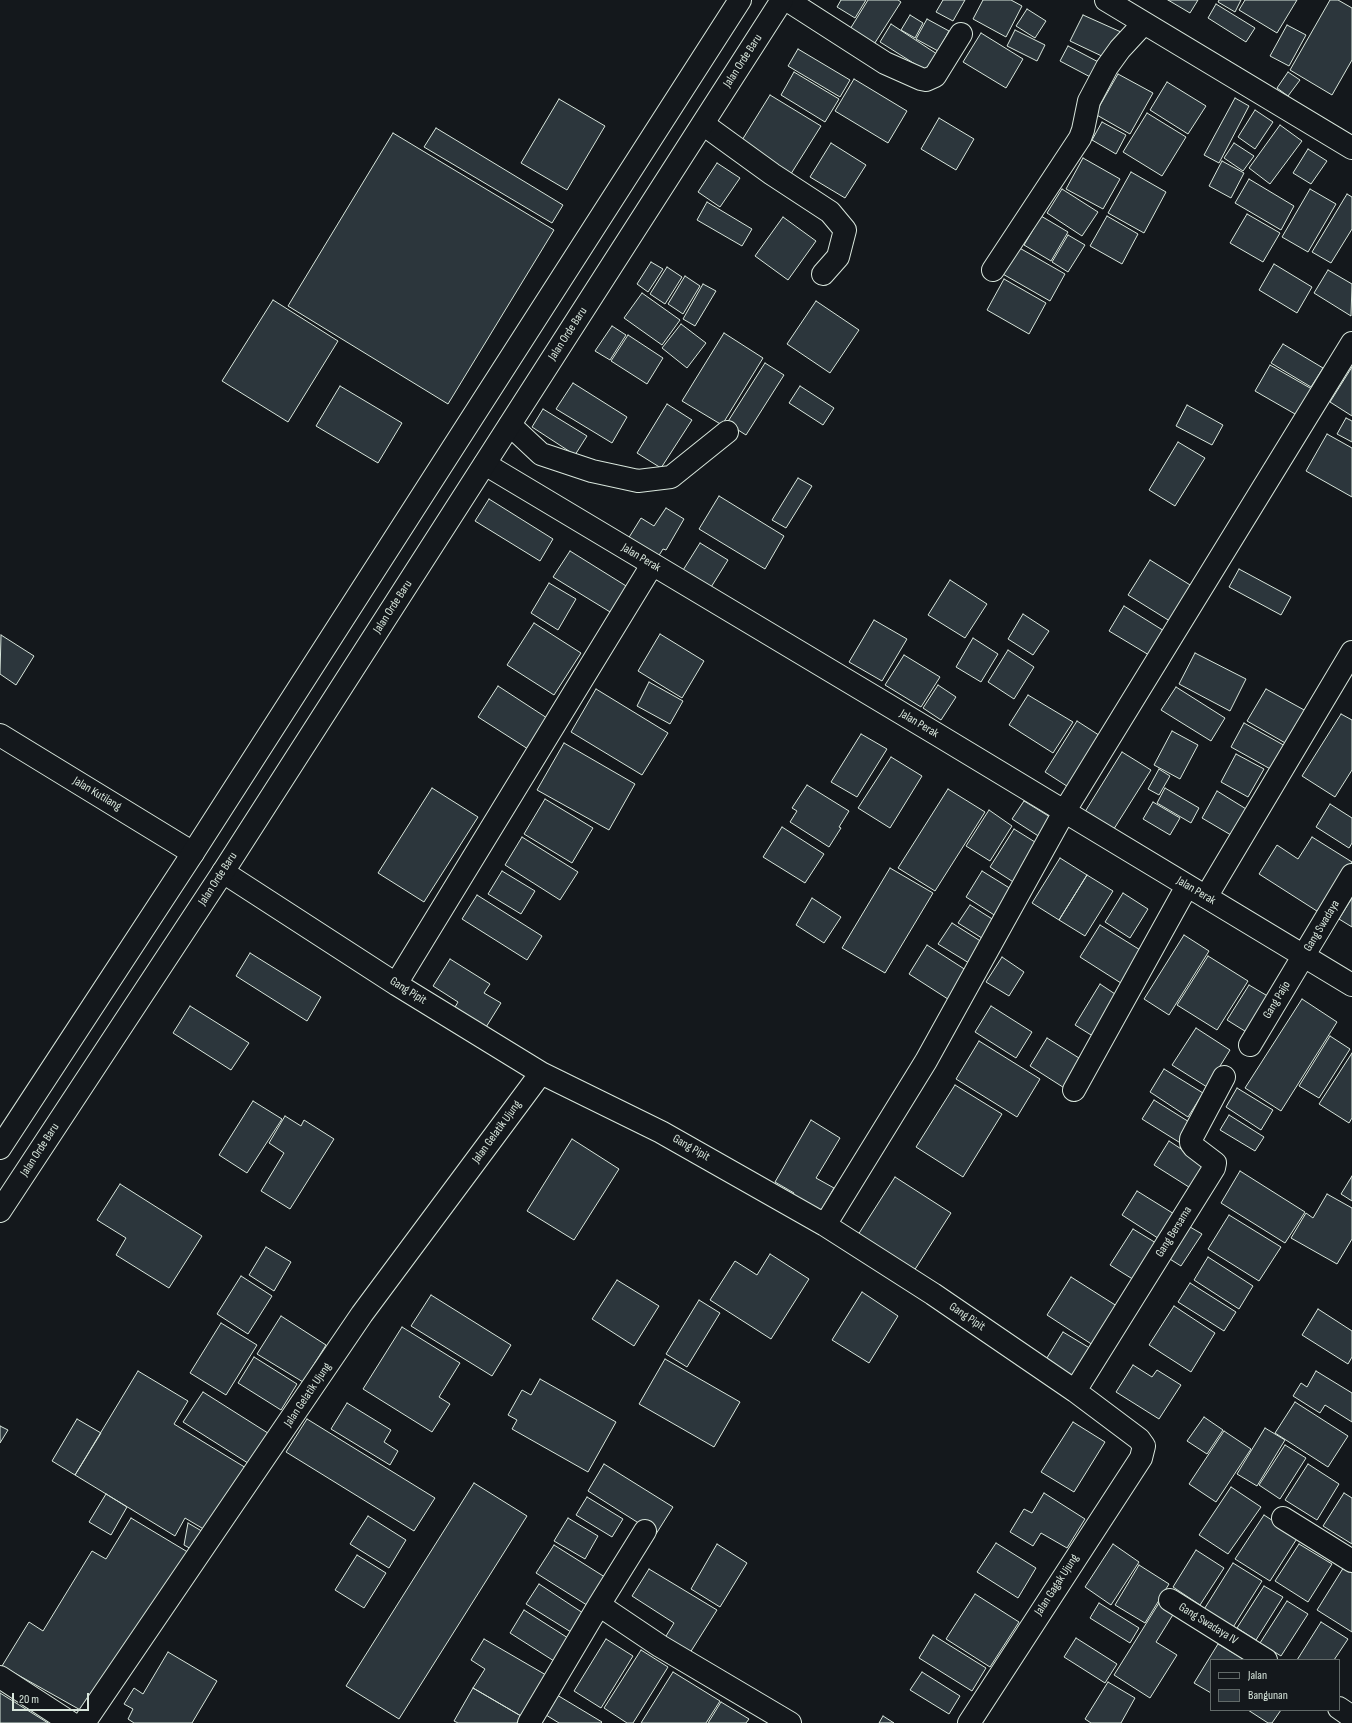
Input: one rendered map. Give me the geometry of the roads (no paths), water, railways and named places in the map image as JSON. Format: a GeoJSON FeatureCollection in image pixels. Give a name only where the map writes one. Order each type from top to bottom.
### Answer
{"type":"FeatureCollection","features":[{"type":"Feature","properties":{"kind":"street"},"geometry":{"type":"LineString","coordinates":[[0,1148],[194,853],[740,0]]}},
{"type":"Feature","properties":{"kind":"street","name":"Jalan Orde Baru"},"geometry":{"type":"LineString","coordinates":[[0,1211],[223,872],[782,0]]}},
{"type":"Feature","properties":{"kind":"street"},"geometry":{"type":"LineString","coordinates":[[787,0],[885,63],[926,80],[934,76],[961,34]]}},
{"type":"Feature","properties":{"kind":"street"},"geometry":{"type":"LineString","coordinates":[[1106,0],[1352,148]]}},
{"type":"Feature","properties":{"kind":"street"},"geometry":{"type":"LineString","coordinates":[[992,270],[1080,138],[1089,101],[1107,67],[1120,49],[1144,23]]}},
{"type":"Feature","properties":{"kind":"street"},"geometry":{"type":"LineString","coordinates":[[703,124],[772,174],[830,212],[845,230],[838,256],[823,274]]}},
{"type":"Feature","properties":{"kind":"street"},"geometry":{"type":"LineString","coordinates":[[631,170],[661,189]]}},
{"type":"Feature","properties":{"kind":"street"},"geometry":{"type":"LineString","coordinates":[[825,1225],[926,1061],[1064,812],[1352,343]]}},
{"type":"Feature","properties":{"kind":"street"},"geometry":{"type":"LineString","coordinates":[[510,425],[541,454],[592,471],[638,481],[671,477],[728,432]]}},
{"type":"Feature","properties":{"kind":"street","name":"Jalan Perak"},"geometry":{"type":"LineString","coordinates":[[485,464],[1352,985]]}},
{"type":"Feature","properties":{"kind":"street"},"geometry":{"type":"LineString","coordinates":[[396,984],[652,565]]}},
{"type":"Feature","properties":{"kind":"street"},"geometry":{"type":"LineString","coordinates":[[1206,897],[1352,652]]}},
{"type":"Feature","properties":{"kind":"street","name":"Jalan Kutilang"},"geometry":{"type":"LineString","coordinates":[[0,736],[194,853]]}},
{"type":"Feature","properties":{"kind":"street","name":"Gang Pipit"},"geometry":{"type":"LineString","coordinates":[[223,872],[396,984],[540,1072],[662,1132],[825,1225],[933,1294],[1075,1391],[1139,1439],[1144,1446]]}},
{"type":"Feature","properties":{"kind":"street","name":"Gang Swadaya"},"geometry":{"type":"LineString","coordinates":[[1304,956],[1352,875]]}},
{"type":"Feature","properties":{"kind":"street"},"geometry":{"type":"LineString","coordinates":[[1074,1090],[1187,886]]}},
{"type":"Feature","properties":{"kind":"street","name":"Gang Paijo"},"geometry":{"type":"LineString","coordinates":[[1250,1045],[1304,956]]}},
{"type":"Feature","properties":{"kind":"street","name":"Jalan Gelatik Ujung"},"geometry":{"type":"LineString","coordinates":[[84,1723],[362,1314],[540,1072]]}},
{"type":"Feature","properties":{"kind":"street","name":"Gang Bersama"},"geometry":{"type":"LineString","coordinates":[[1075,1391],[1214,1168],[1214,1162],[1190,1143],[1224,1077]]}},
{"type":"Feature","properties":{"kind":"street","name":"Jalan Gagak Ujung"},"geometry":{"type":"LineString","coordinates":[[969,1723],[1141,1458],[1144,1446]]}},
{"type":"Feature","properties":{"kind":"street"},"geometry":{"type":"LineString","coordinates":[[1283,1518],[1352,1561]]}},
{"type":"Feature","properties":{"kind":"street"},"geometry":{"type":"LineString","coordinates":[[529,1723],[645,1531]]}},
{"type":"Feature","properties":{"kind":"street","name":"Gang Swadaya IV"},"geometry":{"type":"LineString","coordinates":[[1170,1600],[1264,1659]]}},
{"type":"Feature","properties":{"kind":"street"},"geometry":{"type":"LineString","coordinates":[[599,1605],[660,1646],[790,1723]]}},
{"type":"Feature","properties":{"kind":"street"},"geometry":{"type":"LineString","coordinates":[[0,1677],[71,1723]]}},
{"type":"Feature","properties":{"kind":"street"},"geometry":{"type":"LineString","coordinates":[[1340,1709],[1352,1717]]}}]}
